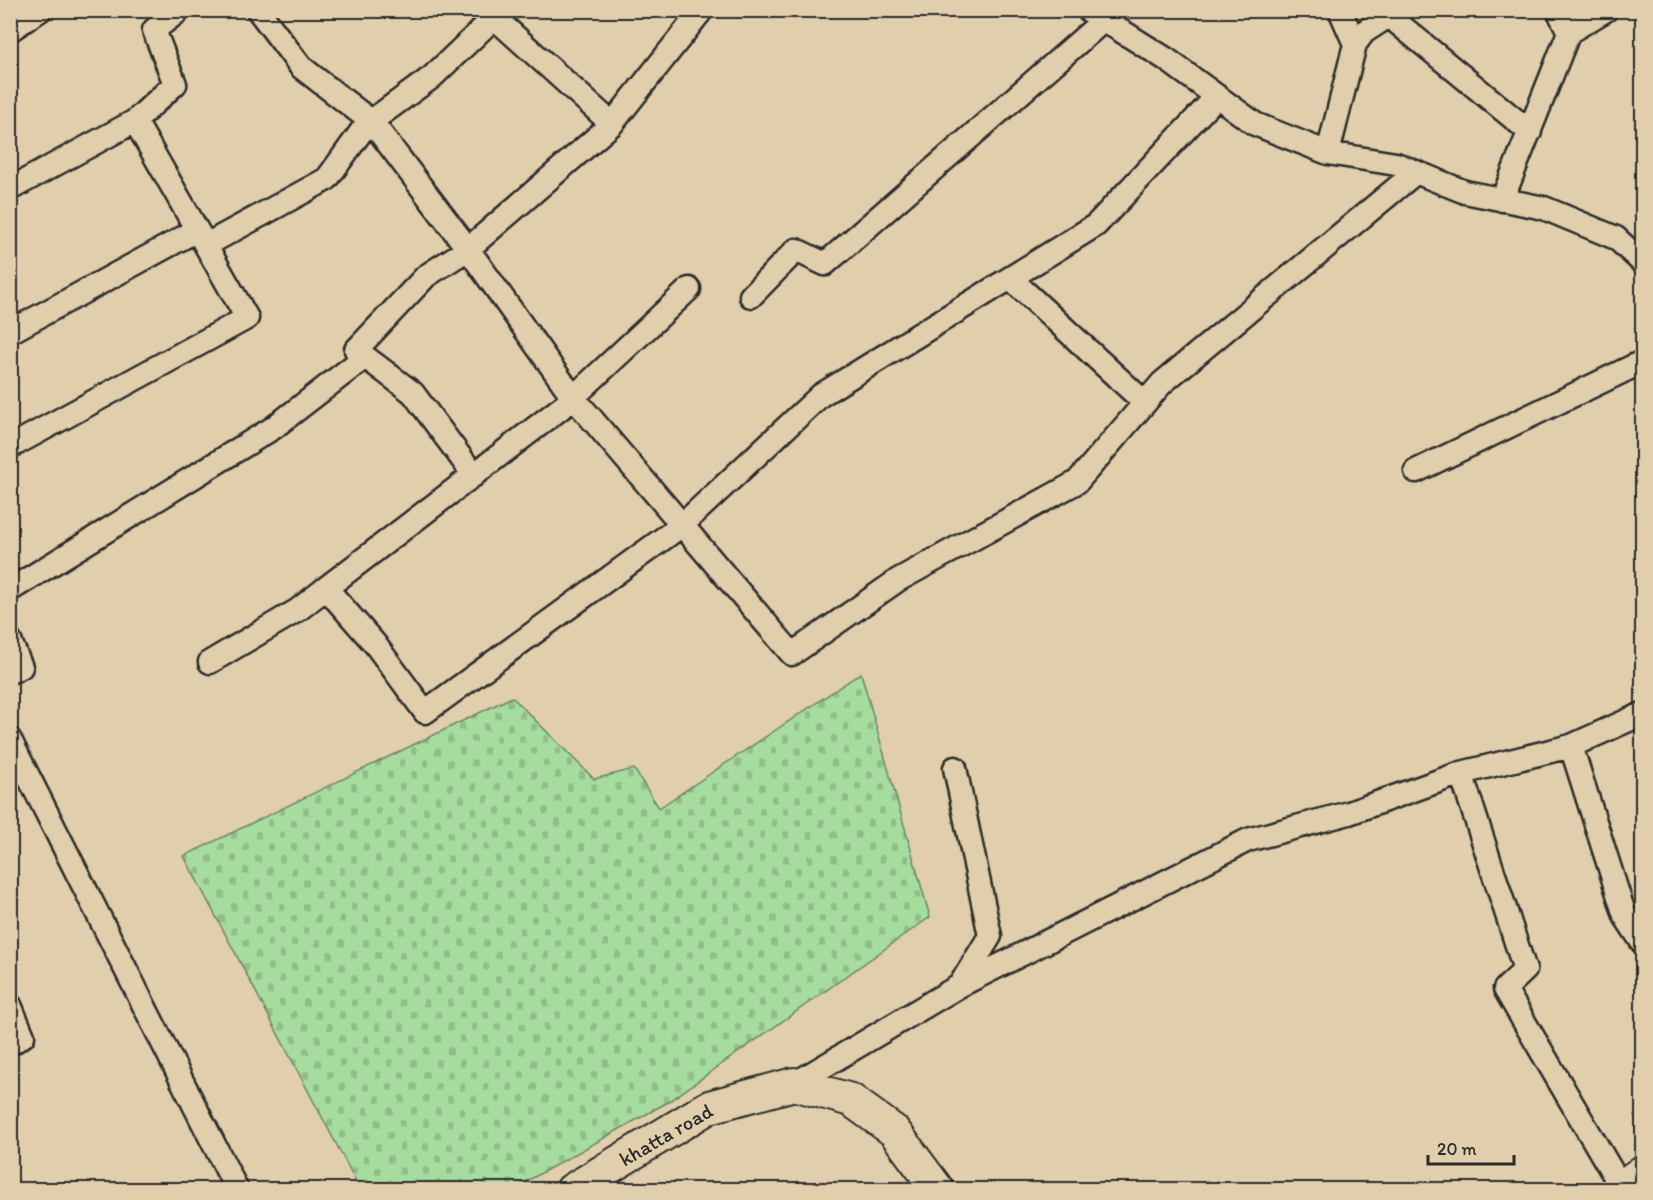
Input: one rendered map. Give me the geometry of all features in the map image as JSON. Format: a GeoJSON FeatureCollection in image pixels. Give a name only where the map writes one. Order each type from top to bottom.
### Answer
{"type":"FeatureCollection","features":[{"type":"Feature","properties":{"kind":"street"},"geometry":{"type":"LineString","coordinates":[[10,30],[40,10]]}},
{"type":"Feature","properties":{"kind":"street"},"geometry":{"type":"LineString","coordinates":[[258,10],[301,67],[372,122],[468,249],[573,397],[792,654],[898,580],[1077,482],[1162,383],[1416,172]]}},
{"type":"Feature","properties":{"kind":"street"},"geometry":{"type":"LineString","coordinates":[[473,476],[413,393],[356,350],[426,276],[468,249],[612,124],[702,10]]}},
{"type":"Feature","properties":{"kind":"street"},"geometry":{"type":"LineString","coordinates":[[1340,10],[1355,44]]}},
{"type":"Feature","properties":{"kind":"street"},"geometry":{"type":"LineString","coordinates":[[1558,10],[1569,32]]}},
{"type":"Feature","properties":{"kind":"street"},"geometry":{"type":"LineString","coordinates":[[1502,200],[1569,32],[1606,10]]}},
{"type":"Feature","properties":{"kind":"street"},"geometry":{"type":"LineString","coordinates":[[10,189],[135,121],[175,84],[154,30],[177,11]]}},
{"type":"Feature","properties":{"kind":"street"},"geometry":{"type":"LineString","coordinates":[[10,332],[327,179],[366,125],[432,77],[494,13],[612,124]]}},
{"type":"Feature","properties":{"kind":"street"},"geometry":{"type":"LineString","coordinates":[[1328,153],[1355,44],[1364,32],[1393,13],[1530,132]]}},
{"type":"Feature","properties":{"kind":"street"},"geometry":{"type":"LineString","coordinates":[[751,296],[796,250],[825,264],[1096,15],[1166,59],[1255,124],[1328,153],[1396,164],[1465,192],[1544,208],[1616,238],[1642,262]]}},
{"type":"Feature","properties":{"kind":"street"},"geometry":{"type":"LineString","coordinates":[[326,588],[375,644],[425,712],[682,525],[821,395],[1096,225],[1217,96]]}},
{"type":"Feature","properties":{"kind":"street"},"geometry":{"type":"LineString","coordinates":[[10,447],[247,318],[135,121]]}},
{"type":"Feature","properties":{"kind":"street"},"geometry":{"type":"LineString","coordinates":[[1010,278],[1145,403]]}},
{"type":"Feature","properties":{"kind":"street"},"geometry":{"type":"LineString","coordinates":[[210,662],[298,610],[565,405],[689,289]]}},
{"type":"Feature","properties":{"kind":"street"},"geometry":{"type":"LineString","coordinates":[[10,590],[273,428],[365,357]]}},
{"type":"Feature","properties":{"kind":"street"},"geometry":{"type":"LineString","coordinates":[[1416,471],[1642,362]]}},
{"type":"Feature","properties":{"kind":"street"},"geometry":{"type":"LineString","coordinates":[[10,641],[21,667],[10,672]]}},
{"type":"Feature","properties":{"kind":"street"},"geometry":{"type":"LineString","coordinates":[[794,1084],[959,986],[1248,840],[1349,813],[1461,772],[1571,746],[1642,714]]}},
{"type":"Feature","properties":{"kind":"street"},"geometry":{"type":"LineString","coordinates":[[10,740],[237,1190]]}},
{"type":"Feature","properties":{"kind":"street"},"geometry":{"type":"LineString","coordinates":[[1571,746],[1624,916],[1642,942]]}},
{"type":"Feature","properties":{"kind":"street"},"geometry":{"type":"LineString","coordinates":[[955,768],[990,936],[959,986]]}},
{"type":"Feature","properties":{"kind":"street"},"geometry":{"type":"LineString","coordinates":[[1461,772],[1525,970],[1505,989],[1627,1183]]}},
{"type":"Feature","properties":{"kind":"street"},"geometry":{"type":"LineString","coordinates":[[10,1005],[23,1036],[10,1044]]}},
{"type":"Feature","properties":{"kind":"street"},"geometry":{"type":"LineString","coordinates":[[794,1084],[851,1100],[877,1118],[894,1131],[938,1190]]}},
{"type":"Feature","properties":{"kind":"street","name":"khatta road"},"geometry":{"type":"LineString","coordinates":[[572,1190],[709,1107],[794,1084]]}},
{"type":"Feature","properties":{"kind":"green space"},"geometry":{"type":"Polygon","coordinates":[[[861,673],[930,917],[668,1102],[513,1189],[360,1189],[184,856],[512,697],[594,779],[634,769],[659,808],[861,673]]]}}]}
